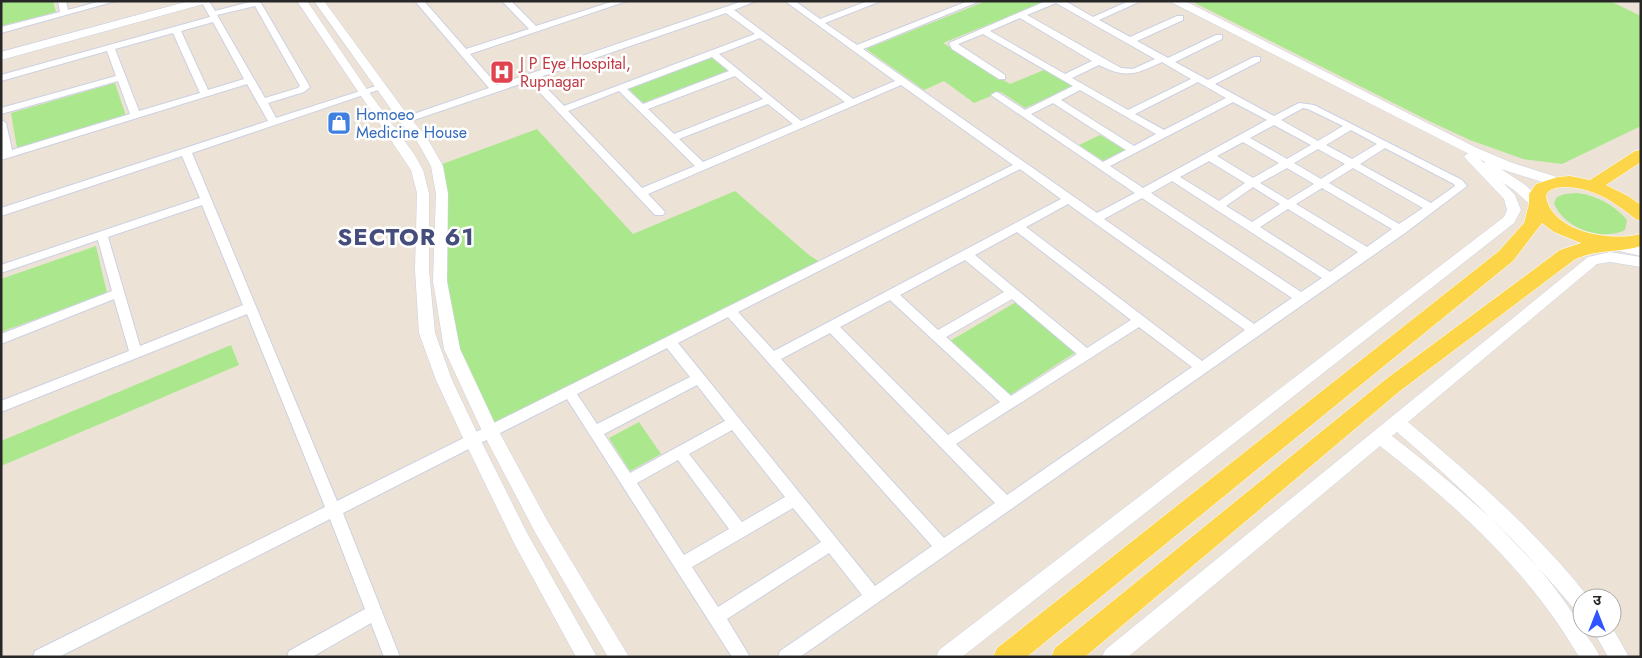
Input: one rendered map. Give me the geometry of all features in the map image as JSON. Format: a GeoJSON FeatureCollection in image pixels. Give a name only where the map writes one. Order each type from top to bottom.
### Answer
{"type":"FeatureCollection","features":[{"type":"Feature","properties":{"kind":"main road"},"geometry":{"type":"LineString","coordinates":[[1,50],[184,1]]}},
{"type":"Feature","properties":{"kind":"main road"},"geometry":{"type":"LineString","coordinates":[[1,56],[204,1]]}},
{"type":"Feature","properties":{"kind":"main road"},"geometry":{"type":"LineString","coordinates":[[1166,1],[1470,156],[1519,187],[1537,203],[1552,222],[1569,232],[1590,240],[1641,251]]}},
{"type":"Feature","properties":{"kind":"main road"},"geometry":{"type":"LineString","coordinates":[[1175,1],[1472,151],[1505,165],[1558,182],[1592,186],[1638,206]]}},
{"type":"Feature","properties":{"kind":"main road"},"geometry":{"type":"LineString","coordinates":[[1592,186],[1641,155]]}},
{"type":"Feature","properties":{"kind":"main road"},"geometry":{"type":"LineString","coordinates":[[1006,657],[1506,256],[1532,225],[1537,195],[1541,188],[1558,182]]}},
{"type":"Feature","properties":{"kind":"main road"},"geometry":{"type":"LineString","coordinates":[[1064,657],[1385,391],[1567,255],[1580,249],[1628,244],[1641,240]]}},
{"type":"Feature","properties":{"kind":"street"},"geometry":{"type":"LineString","coordinates":[[62,1],[65,13]]}},
{"type":"Feature","properties":{"kind":"street"},"geometry":{"type":"LineString","coordinates":[[1,30],[112,1]]}},
{"type":"Feature","properties":{"kind":"street"},"geometry":{"type":"LineString","coordinates":[[204,1],[274,123]]}},
{"type":"Feature","properties":{"kind":"street"},"geometry":{"type":"LineString","coordinates":[[302,1],[363,93],[410,157],[417,170],[423,193],[422,270],[427,334],[444,380],[521,539],[587,657]]}},
{"type":"Feature","properties":{"kind":"street"},"geometry":{"type":"LineString","coordinates":[[319,1],[405,120],[422,139],[436,166],[440,176],[442,194],[440,281],[452,349],[490,431],[542,528],[619,657]]}},
{"type":"Feature","properties":{"kind":"street"},"geometry":{"type":"LineString","coordinates":[[419,1],[495,89]]}},
{"type":"Feature","properties":{"kind":"street"},"geometry":{"type":"LineString","coordinates":[[506,1],[535,30]]}},
{"type":"Feature","properties":{"kind":"street"},"geometry":{"type":"LineString","coordinates":[[463,53],[623,1]]}},
{"type":"Feature","properties":{"kind":"street"},"geometry":{"type":"LineString","coordinates":[[405,120],[752,1]]}},
{"type":"Feature","properties":{"kind":"street"},"geometry":{"type":"LineString","coordinates":[[789,1],[1022,164],[1255,331]]}},
{"type":"Feature","properties":{"kind":"street"},"geometry":{"type":"LineString","coordinates":[[819,22],[859,4],[877,1]]}},
{"type":"Feature","properties":{"kind":"street"},"geometry":{"type":"LineString","coordinates":[[946,1],[958,8]]}},
{"type":"Feature","properties":{"kind":"street"},"geometry":{"type":"LineString","coordinates":[[858,48],[976,1]]}},
{"type":"Feature","properties":{"kind":"street"},"geometry":{"type":"LineString","coordinates":[[1002,78],[954,45],[955,42],[1056,1],[1432,208]]}},
{"type":"Feature","properties":{"kind":"street"},"geometry":{"type":"LineString","coordinates":[[1092,20],[1137,1]]}},
{"type":"Feature","properties":{"kind":"street"},"geometry":{"type":"LineString","coordinates":[[1,78],[176,30],[213,16],[257,3],[305,88],[261,102]]}},
{"type":"Feature","properties":{"kind":"street"},"geometry":{"type":"LineString","coordinates":[[728,10],[852,103]]}},
{"type":"Feature","properties":{"kind":"street"},"geometry":{"type":"LineString","coordinates":[[1020,15],[1117,71],[1129,74],[1165,61],[1220,37]]}},
{"type":"Feature","properties":{"kind":"street"},"geometry":{"type":"LineString","coordinates":[[1129,41],[1180,18]]}},
{"type":"Feature","properties":{"kind":"street"},"geometry":{"type":"LineString","coordinates":[[176,30],[205,94]]}},
{"type":"Feature","properties":{"kind":"street"},"geometry":{"type":"LineString","coordinates":[[983,30],[1164,134]]}},
{"type":"Feature","properties":{"kind":"street"},"geometry":{"type":"LineString","coordinates":[[561,110],[761,35]]}},
{"type":"Feature","properties":{"kind":"street"},"geometry":{"type":"LineString","coordinates":[[110,48],[136,116]]}},
{"type":"Feature","properties":{"kind":"street"},"geometry":{"type":"LineString","coordinates":[[713,53],[800,125]]}},
{"type":"Feature","properties":{"kind":"street"},"geometry":{"type":"LineString","coordinates":[[1208,84],[1257,59]]}},
{"type":"Feature","properties":{"kind":"street"},"geometry":{"type":"LineString","coordinates":[[1065,78],[1099,61]]}},
{"type":"Feature","properties":{"kind":"street"},"geometry":{"type":"LineString","coordinates":[[641,108],[736,72]]}},
{"type":"Feature","properties":{"kind":"street"},"geometry":{"type":"LineString","coordinates":[[1,111],[121,77]]}},
{"type":"Feature","properties":{"kind":"street"},"geometry":{"type":"LineString","coordinates":[[531,77],[658,212]]}},
{"type":"Feature","properties":{"kind":"street"},"geometry":{"type":"LineString","coordinates":[[1129,113],[1198,79]]}},
{"type":"Feature","properties":{"kind":"street"},"geometry":{"type":"LineString","coordinates":[[1,124],[4,156],[250,80]]}},
{"type":"Feature","properties":{"kind":"street"},"geometry":{"type":"LineString","coordinates":[[640,193],[903,81]]}},
{"type":"Feature","properties":{"kind":"street"},"geometry":{"type":"LineString","coordinates":[[1024,114],[1081,86]]}},
{"type":"Feature","properties":{"kind":"street"},"geometry":{"type":"LineString","coordinates":[[1,212],[97,186],[186,152],[382,87]]}},
{"type":"Feature","properties":{"kind":"street"},"geometry":{"type":"LineString","coordinates":[[621,88],[702,167]]}},
{"type":"Feature","properties":{"kind":"street"},"geometry":{"type":"LineString","coordinates":[[996,95],[1302,299]]}},
{"type":"Feature","properties":{"kind":"street"},"geometry":{"type":"LineString","coordinates":[[1103,166],[1233,98]]}},
{"type":"Feature","properties":{"kind":"street"},"geometry":{"type":"LineString","coordinates":[[672,138],[769,100]]}},
{"type":"Feature","properties":{"kind":"street"},"geometry":{"type":"LineString","coordinates":[[1054,100],[1134,150]]}},
{"type":"Feature","properties":{"kind":"street"},"geometry":{"type":"LineString","coordinates":[[786,657],[1302,299],[1330,277],[1368,253],[1461,188],[1461,184],[1351,126],[1311,107],[1302,105],[1097,218]]}},
{"type":"Feature","properties":{"kind":"street"},"geometry":{"type":"LineString","coordinates":[[1219,206],[1253,183],[1351,126]]}},
{"type":"Feature","properties":{"kind":"street"},"geometry":{"type":"LineString","coordinates":[[1242,137],[1401,230]]}},
{"type":"Feature","properties":{"kind":"street"},"geometry":{"type":"LineString","coordinates":[[1251,228],[1384,144]]}},
{"type":"Feature","properties":{"kind":"street"},"geometry":{"type":"LineString","coordinates":[[186,152],[334,510],[392,657]]}},
{"type":"Feature","properties":{"kind":"street"},"geometry":{"type":"LineString","coordinates":[[1209,156],[1368,253]]}},
{"type":"Feature","properties":{"kind":"street"},"geometry":{"type":"LineString","coordinates":[[946,657],[1509,220],[1514,210],[1510,198],[1470,156]]}},
{"type":"Feature","properties":{"kind":"street"},"geometry":{"type":"LineString","coordinates":[[41,657],[1022,164]]}},
{"type":"Feature","properties":{"kind":"street"},"geometry":{"type":"LineString","coordinates":[[1172,176],[1330,277]]}},
{"type":"Feature","properties":{"kind":"street"},"geometry":{"type":"LineString","coordinates":[[772,358],[1070,199]]}},
{"type":"Feature","properties":{"kind":"street"},"geometry":{"type":"LineString","coordinates":[[1,269],[205,200]]}},
{"type":"Feature","properties":{"kind":"street"},"geometry":{"type":"LineString","coordinates":[[424,220],[441,217]]}},
{"type":"Feature","properties":{"kind":"street"},"geometry":{"type":"LineString","coordinates":[[1018,227],[1202,368]]}},
{"type":"Feature","properties":{"kind":"street"},"geometry":{"type":"LineString","coordinates":[[102,235],[136,353]]}},
{"type":"Feature","properties":{"kind":"street"},"geometry":{"type":"LineString","coordinates":[[966,254],[1086,354]]}},
{"type":"Feature","properties":{"kind":"street"},"geometry":{"type":"LineString","coordinates":[[1112,657],[1593,260],[1610,257],[1641,262]]}},
{"type":"Feature","properties":{"kind":"street"},"geometry":{"type":"LineString","coordinates":[[1,339],[118,293]]}},
{"type":"Feature","properties":{"kind":"street"},"geometry":{"type":"LineString","coordinates":[[937,336],[1013,293]]}},
{"type":"Feature","properties":{"kind":"street"},"geometry":{"type":"LineString","coordinates":[[892,294],[1010,403]]}},
{"type":"Feature","properties":{"kind":"street"},"geometry":{"type":"LineString","coordinates":[[1,407],[249,308]]}},
{"type":"Feature","properties":{"kind":"street"},"geometry":{"type":"LineString","coordinates":[[730,311],[943,548]]}},
{"type":"Feature","properties":{"kind":"street"},"geometry":{"type":"LineString","coordinates":[[947,443],[1140,320]]}},
{"type":"Feature","properties":{"kind":"street"},"geometry":{"type":"LineString","coordinates":[[831,326],[1006,504]]}},
{"type":"Feature","properties":{"kind":"street"},"geometry":{"type":"LineString","coordinates":[[669,341],[873,596]]}},
{"type":"Feature","properties":{"kind":"street"},"geometry":{"type":"LineString","coordinates":[[595,432],[699,378]]}},
{"type":"Feature","properties":{"kind":"street"},"geometry":{"type":"LineString","coordinates":[[568,392],[742,657]]}},
{"type":"Feature","properties":{"kind":"street"},"geometry":{"type":"LineString","coordinates":[[628,481],[734,422]]}},
{"type":"Feature","properties":{"kind":"street"},"geometry":{"type":"LineString","coordinates":[[1397,422],[1454,471],[1512,525],[1572,593]]}},
{"type":"Feature","properties":{"kind":"street"},"geometry":{"type":"LineString","coordinates":[[1380,436],[1435,478],[1494,534],[1538,582],[1578,634],[1590,657]]}},
{"type":"Feature","properties":{"kind":"street"},"geometry":{"type":"LineString","coordinates":[[680,452],[740,532]]}},
{"type":"Feature","properties":{"kind":"street"},"geometry":{"type":"LineString","coordinates":[[682,566],[795,499]]}},
{"type":"Feature","properties":{"kind":"street"},"geometry":{"type":"LineString","coordinates":[[716,616],[831,544]]}},
{"type":"Feature","properties":{"kind":"street"},"geometry":{"type":"LineString","coordinates":[[295,657],[374,613]]}},
{"type":"Feature","properties":{"kind":"street"},"geometry":{"type":"LineString","coordinates":[[1608,638],[1618,657]]}},
{"type":"Feature","properties":{"kind":"green space"},"geometry":{"type":"Polygon","coordinates":[[[1,1],[53,1],[56,12],[1,26],[1,1]]]}},
{"type":"Feature","properties":{"kind":"green space"},"geometry":{"type":"Polygon","coordinates":[[[986,1],[1046,1],[943,43],[1010,84],[1049,68],[1075,86],[1025,108],[1001,92],[974,103],[944,81],[924,90],[866,49],[986,1]]]}},
{"type":"Feature","properties":{"kind":"green space"},"geometry":{"type":"Polygon","coordinates":[[[1191,1],[1610,1],[1641,16],[1641,126],[1562,164],[1523,159],[1470,140],[1431,122],[1191,1]]]}},
{"type":"Feature","properties":{"kind":"green space"},"geometry":{"type":"Polygon","coordinates":[[[711,56],[728,71],[643,103],[627,87],[711,56]]]}},
{"type":"Feature","properties":{"kind":"green space"},"geometry":{"type":"Polygon","coordinates":[[[115,83],[126,116],[17,148],[11,113],[115,83]]]}},
{"type":"Feature","properties":{"kind":"green space"},"geometry":{"type":"Polygon","coordinates":[[[537,129],[633,234],[735,191],[809,255],[823,264],[490,431],[452,349],[437,166],[537,129]]]}},
{"type":"Feature","properties":{"kind":"green space"},"geometry":{"type":"Polygon","coordinates":[[[1100,135],[1125,150],[1105,162],[1079,145],[1100,135]]]}},
{"type":"Feature","properties":{"kind":"green space"},"geometry":{"type":"Polygon","coordinates":[[[1577,193],[1592,196],[1616,209],[1627,220],[1625,230],[1605,234],[1595,233],[1574,226],[1559,212],[1554,203],[1557,197],[1577,193]]]}},
{"type":"Feature","properties":{"kind":"green space"},"geometry":{"type":"Polygon","coordinates":[[[96,246],[107,293],[1,332],[1,279],[96,246]]]}},
{"type":"Feature","properties":{"kind":"green space"},"geometry":{"type":"Polygon","coordinates":[[[1016,302],[1076,352],[1010,395],[950,341],[1016,302]]]}},
{"type":"Feature","properties":{"kind":"green space"},"geometry":{"type":"Polygon","coordinates":[[[231,345],[239,365],[1,466],[1,441],[231,345]]]}},
{"type":"Feature","properties":{"kind":"green space"},"geometry":{"type":"Polygon","coordinates":[[[639,422],[661,454],[630,471],[609,438],[639,422]]]}},
{"type":"Feature","properties":{"kind":"place","name":"J P Eye Hospital, Rupnagar"},"geometry":{"type":"Point","coordinates":[502,72]}},
{"type":"Feature","properties":{"kind":"place","name":"Homoeo Medicine House"},"geometry":{"type":"Point","coordinates":[339,123]}},
{"type":"Feature","properties":{"kind":"district","name":"SECTOR 61"},"geometry":{"type":"Point","coordinates":[406,236]}}]}
